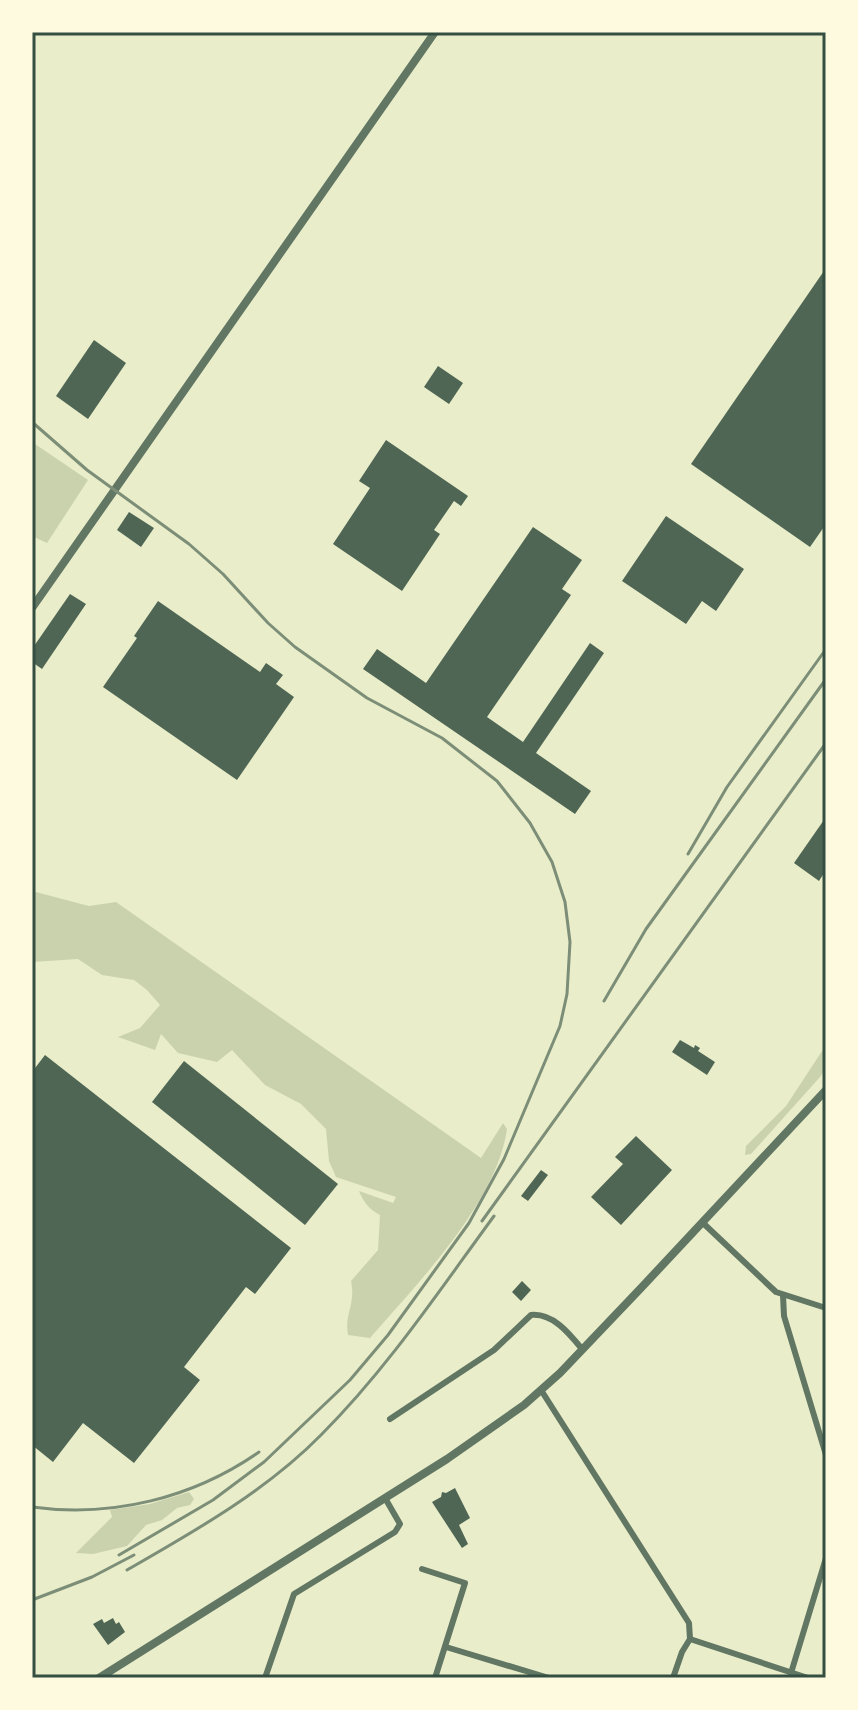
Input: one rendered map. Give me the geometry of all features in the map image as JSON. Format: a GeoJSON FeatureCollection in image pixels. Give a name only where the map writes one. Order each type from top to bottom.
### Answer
{"type":"FeatureCollection","features":[{"type":"Feature","properties":{"kind":"street"},"geometry":{"type":"LineString","coordinates":[[32,608],[435,32]]}},
{"type":"Feature","properties":{"kind":"street"},"geometry":{"type":"LineString","coordinates":[[99,1678],[499,1425],[541,1390],[582,1349],[826,1090]]}},
{"type":"Feature","properties":{"kind":"street"},"geometry":{"type":"LineString","coordinates":[[703,1223],[769,1287],[783,1295],[826,1308]]}},
{"type":"Feature","properties":{"kind":"street"},"geometry":{"type":"LineString","coordinates":[[783,1295],[784,1316],[826,1453]]}},
{"type":"Feature","properties":{"kind":"street"},"geometry":{"type":"LineString","coordinates":[[390,1419],[494,1350],[531,1315],[542,1314],[551,1318],[582,1349]]}},
{"type":"Feature","properties":{"kind":"street"},"geometry":{"type":"LineString","coordinates":[[541,1390],[689,1623],[690,1639],[673,1678]]}},
{"type":"Feature","properties":{"kind":"street"},"geometry":{"type":"LineString","coordinates":[[265,1678],[294,1594],[395,1532],[400,1524],[385,1498]]}},
{"type":"Feature","properties":{"kind":"street"},"geometry":{"type":"LineString","coordinates":[[791,1673],[826,1558]]}},
{"type":"Feature","properties":{"kind":"street"},"geometry":{"type":"LineString","coordinates":[[422,1569],[465,1583],[435,1678]]}},
{"type":"Feature","properties":{"kind":"street"},"geometry":{"type":"LineString","coordinates":[[690,1639],[808,1678]]}},
{"type":"Feature","properties":{"kind":"street"},"geometry":{"type":"LineString","coordinates":[[446,1647],[549,1678]]}},
{"type":"Feature","properties":{"kind":"green space"},"geometry":{"type":"Polygon","coordinates":[[[32,442],[88,480],[47,543],[32,536],[32,442]]]}},
{"type":"Feature","properties":{"kind":"green space"},"geometry":{"type":"Polygon","coordinates":[[[32,891],[89,906],[116,902],[481,1158],[503,1123],[507,1129],[500,1157],[472,1213],[370,1338],[348,1335],[347,1327],[351,1281],[378,1250],[380,1215],[367,1205],[359,1191],[393,1203],[396,1197],[336,1177],[329,1161],[326,1129],[301,1104],[265,1085],[232,1050],[217,1062],[178,1053],[161,1034],[155,1050],[118,1037],[140,1028],[160,1005],[134,980],[102,975],[78,959],[32,962],[32,891]]]}},
{"type":"Feature","properties":{"kind":"green space"},"geometry":{"type":"Polygon","coordinates":[[[826,1045],[826,1068],[820,1077],[751,1154],[745,1155],[746,1146],[786,1106],[826,1045]]]}},
{"type":"Feature","properties":{"kind":"green space"},"geometry":{"type":"Polygon","coordinates":[[[189,1492],[194,1499],[190,1505],[177,1508],[162,1520],[146,1525],[127,1546],[93,1554],[76,1553],[112,1517],[110,1510],[150,1504],[189,1492]]]}},
{"type":"Feature","properties":{"kind":"building"},"geometry":{"type":"Polygon","coordinates":[[[826,268],[826,524],[810,547],[691,464],[826,268]]]}},
{"type":"Feature","properties":{"kind":"building"},"geometry":{"type":"Polygon","coordinates":[[[94,340],[126,363],[88,419],[56,396],[94,340]]]}},
{"type":"Feature","properties":{"kind":"building"},"geometry":{"type":"Polygon","coordinates":[[[438,366],[463,383],[449,404],[424,387],[438,366]]]}},
{"type":"Feature","properties":{"kind":"building"},"geometry":{"type":"Polygon","coordinates":[[[386,440],[468,496],[461,506],[454,501],[434,530],[440,534],[402,591],[333,544],[370,488],[359,481],[386,440]]]}},
{"type":"Feature","properties":{"kind":"building"},"geometry":{"type":"Polygon","coordinates":[[[129,512],[154,528],[141,547],[117,530],[129,512]]]}},
{"type":"Feature","properties":{"kind":"building"},"geometry":{"type":"Polygon","coordinates":[[[666,516],[744,569],[716,611],[702,601],[686,624],[622,581],[666,516]]]}},
{"type":"Feature","properties":{"kind":"building"},"geometry":{"type":"Polygon","coordinates":[[[533,527],[582,560],[562,589],[571,595],[487,717],[523,742],[590,643],[604,653],[536,753],[591,791],[575,814],[363,669],[377,649],[426,683],[533,527]]]}},
{"type":"Feature","properties":{"kind":"building"},"geometry":{"type":"Polygon","coordinates":[[[70,594],[86,604],[42,669],[32,662],[32,649],[70,594]]]}},
{"type":"Feature","properties":{"kind":"building"},"geometry":{"type":"Polygon","coordinates":[[[158,601],[260,672],[266,663],[283,675],[276,684],[294,697],[237,780],[103,687],[158,601]]]}},
{"type":"Feature","properties":{"kind":"building"},"geometry":{"type":"Polygon","coordinates":[[[826,817],[826,870],[819,881],[794,863],[826,817]]]}},
{"type":"Feature","properties":{"kind":"building"},"geometry":{"type":"Polygon","coordinates":[[[680,1040],[700,1048],[698,1051],[715,1062],[707,1075],[672,1052],[680,1040]]]}},
{"type":"Feature","properties":{"kind":"building"},"geometry":{"type":"Polygon","coordinates":[[[45,1055],[291,1248],[255,1294],[246,1287],[184,1367],[200,1380],[134,1463],[83,1423],[53,1462],[32,1445],[32,1072],[45,1055]]]}},
{"type":"Feature","properties":{"kind":"building"},"geometry":{"type":"Polygon","coordinates":[[[184,1061],[338,1184],[305,1225],[152,1102],[184,1061]]]}},
{"type":"Feature","properties":{"kind":"building"},"geometry":{"type":"Polygon","coordinates":[[[636,1136],[672,1170],[621,1225],[591,1197],[623,1164],[615,1157],[636,1136]]]}},
{"type":"Feature","properties":{"kind":"building"},"geometry":{"type":"Polygon","coordinates":[[[541,1170],[548,1175],[528,1201],[521,1196],[541,1170]]]}},
{"type":"Feature","properties":{"kind":"building"},"geometry":{"type":"Polygon","coordinates":[[[522,1281],[531,1290],[521,1301],[512,1292],[522,1281]]]}},
{"type":"Feature","properties":{"kind":"building"},"geometry":{"type":"Polygon","coordinates":[[[455,1488],[470,1518],[459,1525],[468,1544],[462,1548],[432,1502],[441,1497],[442,1492],[455,1488]]]}},
{"type":"Feature","properties":{"kind":"building"},"geometry":{"type":"Polygon","coordinates":[[[113,1618],[125,1632],[108,1645],[93,1624],[113,1618]]]}},
{"type":"Feature","properties":{"kind":"railway"},"geometry":{"type":"LineString","coordinates":[[32,422],[87,470],[189,544],[295,647],[367,698],[442,738],[497,781],[530,823],[552,862],[565,902],[570,942],[567,994],[560,1026],[504,1159],[469,1223],[388,1335],[350,1380],[264,1462],[213,1500],[119,1555]]}},
{"type":"Feature","properties":{"kind":"railway"},"geometry":{"type":"LineString","coordinates":[[688,854],[727,787],[826,649]]}},
{"type":"Feature","properties":{"kind":"railway"},"geometry":{"type":"LineString","coordinates":[[604,1001],[646,929],[826,679]]}},
{"type":"Feature","properties":{"kind":"railway"},"geometry":{"type":"LineString","coordinates":[[482,1221],[826,743]]}},
{"type":"Feature","properties":{"kind":"railway"},"geometry":{"type":"LineString","coordinates":[[127,1570],[253,1492],[321,1435],[390,1356],[494,1216]]}},
{"type":"Feature","properties":{"kind":"railway"},"geometry":{"type":"LineString","coordinates":[[32,1507],[92,1510],[151,1501],[207,1482],[259,1452]]}},
{"type":"Feature","properties":{"kind":"railway"},"geometry":{"type":"LineString","coordinates":[[32,1600],[92,1577],[134,1555]]}}]}
